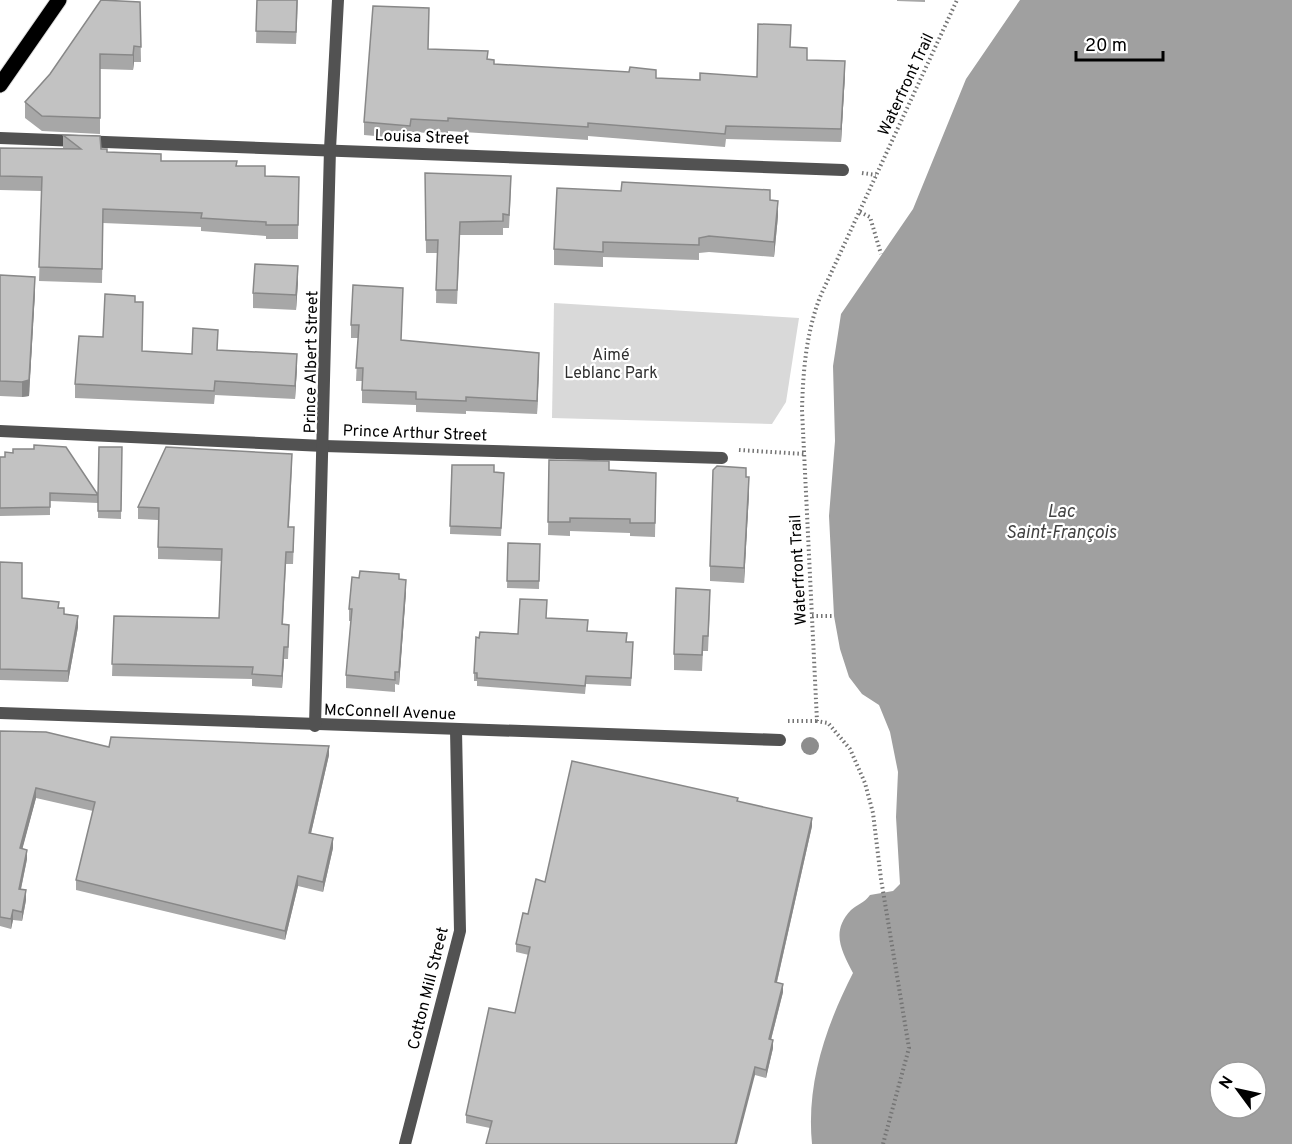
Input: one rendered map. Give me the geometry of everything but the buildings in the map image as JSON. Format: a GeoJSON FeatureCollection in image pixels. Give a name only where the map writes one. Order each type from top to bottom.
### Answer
{"type":"FeatureCollection","features":[{"type":"Feature","properties":{"kind":"main road"},"geometry":{"type":"LineString","coordinates":[[0,85],[59,0]]}},
{"type":"Feature","properties":{"kind":"street","name":"Prince Albert Street"},"geometry":{"type":"LineString","coordinates":[[315,726],[330,149],[338,0]]}},
{"type":"Feature","properties":{"kind":"street","name":"Louisa Street"},"geometry":{"type":"LineString","coordinates":[[0,138],[843,170]]}},
{"type":"Feature","properties":{"kind":"street","name":"Prince Arthur Street"},"geometry":{"type":"LineString","coordinates":[[0,431],[324,446],[722,458]]}},
{"type":"Feature","properties":{"kind":"street","name":"McConnell Avenue"},"geometry":{"type":"LineString","coordinates":[[0,713],[315,726],[780,740]]}},
{"type":"Feature","properties":{"kind":"street","name":"Cotton Mill Street"},"geometry":{"type":"LineString","coordinates":[[405,1144],[460,931],[456,730]]}},
{"type":"Feature","properties":{"kind":"path","name":"Waterfront Trail"},"geometry":{"type":"LineString","coordinates":[[817,721],[802,410],[807,342],[820,297],[957,0]]}},
{"type":"Feature","properties":{"kind":"path"},"geometry":{"type":"LineString","coordinates":[[860,212],[870,217],[881,254]]}},
{"type":"Feature","properties":{"kind":"path"},"geometry":{"type":"LineString","coordinates":[[722,458],[741,449],[804,454]]}},
{"type":"Feature","properties":{"kind":"path"},"geometry":{"type":"LineString","coordinates":[[812,616],[834,616]]}},
{"type":"Feature","properties":{"kind":"path"},"geometry":{"type":"LineString","coordinates":[[787,721],[817,721],[828,723],[834,728],[845,741],[858,764],[873,813],[881,879],[909,1048],[884,1144]]}},
{"type":"Feature","properties":{"kind":"green space","name":"Aimé Leblanc Park"},"geometry":{"type":"Polygon","coordinates":[[[554,303],[799,318],[786,402],[772,424],[552,418],[554,303]]]}},
{"type":"Feature","properties":{"kind":"water","name":"Lac Saint-François"},"geometry":{"type":"Polygon","coordinates":[[[1020,0],[1292,0],[1292,1144],[812,1144],[812,1099],[820,1056],[834,1014],[853,973],[840,942],[841,926],[851,910],[870,895],[893,891],[900,884],[896,817],[898,772],[890,732],[879,705],[862,694],[849,677],[840,649],[834,616],[829,516],[835,441],[833,366],[841,314],[913,209],[966,79],[1020,0]]]}}]}
